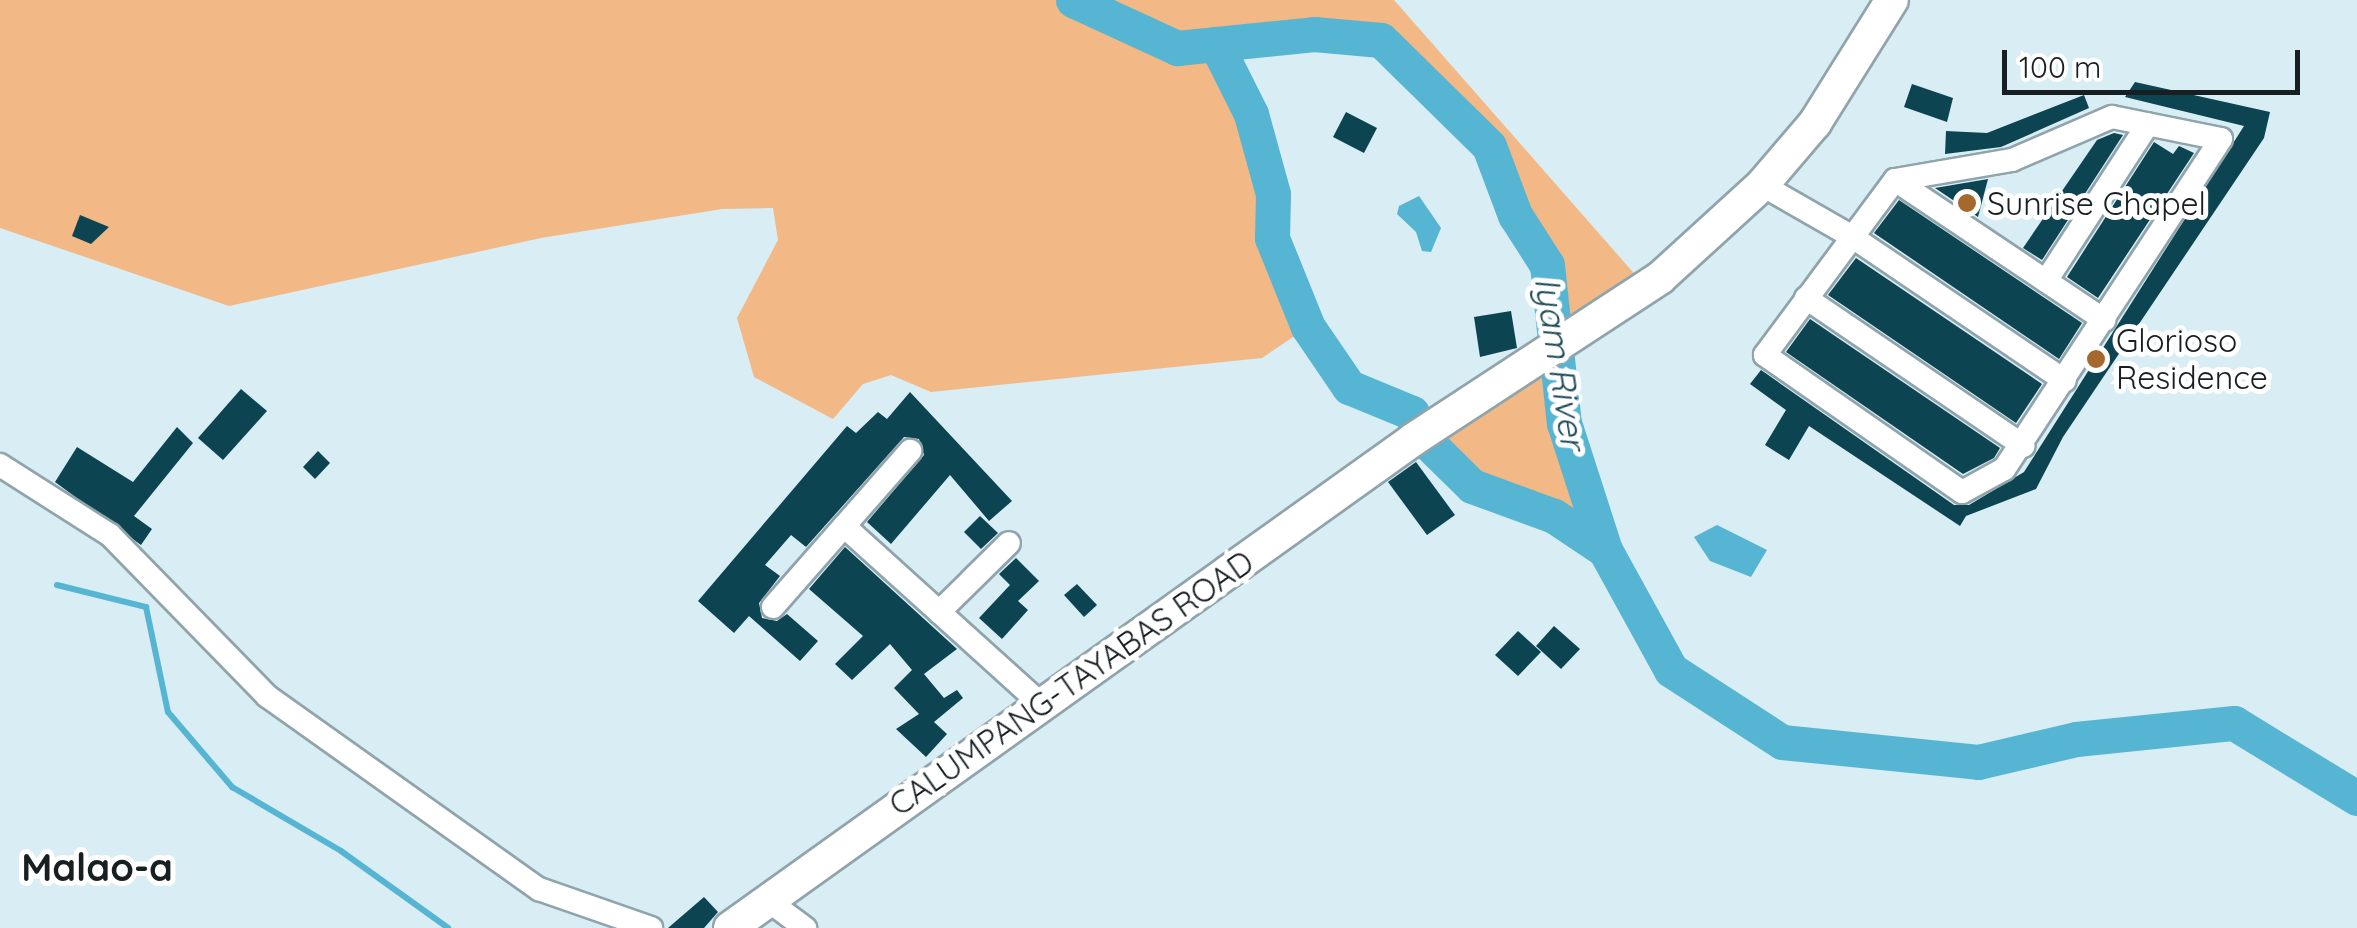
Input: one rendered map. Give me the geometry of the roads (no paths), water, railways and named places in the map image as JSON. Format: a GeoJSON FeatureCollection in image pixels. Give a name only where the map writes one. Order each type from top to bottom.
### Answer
{"type":"FeatureCollection","features":[{"type":"Feature","properties":{"kind":"main road"},"geometry":{"type":"LineString","coordinates":[[1762,185],[1814,124],[1892,0]]}},
{"type":"Feature","properties":{"kind":"main road","name":"CALUMPANG-TAYABAS ROAD"},"geometry":{"type":"LineString","coordinates":[[730,928],[1414,439],[1660,278],[1762,185]]}},
{"type":"Feature","properties":{"kind":"street"},"geometry":{"type":"LineString","coordinates":[[2112,117],[2221,138],[2024,446],[2004,470],[1962,492],[1765,355],[1895,180],[2012,160],[2112,117]]}},
{"type":"Feature","properties":{"kind":"street"},"geometry":{"type":"LineString","coordinates":[[2046,282],[2148,124]]}},
{"type":"Feature","properties":{"kind":"street"},"geometry":{"type":"LineString","coordinates":[[1895,180],[2104,320]]}},
{"type":"Feature","properties":{"kind":"street"},"geometry":{"type":"LineString","coordinates":[[1762,185],[1851,236],[2065,381]]}},
{"type":"Feature","properties":{"kind":"street"},"geometry":{"type":"LineString","coordinates":[[1806,298],[2024,446]]}},
{"type":"Feature","properties":{"kind":"street"},"geometry":{"type":"LineString","coordinates":[[773,607],[910,451]]}},
{"type":"Feature","properties":{"kind":"street"},"geometry":{"type":"LineString","coordinates":[[0,465],[110,535],[267,696],[539,889],[651,928]]}},
{"type":"Feature","properties":{"kind":"street"},"geometry":{"type":"LineString","coordinates":[[844,526],[1042,705]]}},
{"type":"Feature","properties":{"kind":"street"},"geometry":{"type":"LineString","coordinates":[[939,612],[1009,543]]}},
{"type":"Feature","properties":{"kind":"street"},"geometry":{"type":"LineString","coordinates":[[766,899],[805,928]]}},
{"type":"Feature","properties":{"kind":"water"},"geometry":{"type":"Polygon","coordinates":[[[1419,196],[1441,228],[1431,252],[1422,251],[1416,232],[1397,214],[1399,206],[1419,196]]]}},
{"type":"Feature","properties":{"kind":"water"},"geometry":{"type":"Polygon","coordinates":[[[1717,525],[1767,550],[1751,577],[1710,561],[1694,537],[1717,525]]]}},
{"type":"Feature","properties":{"kind":"waterway","name":"Iyam River"},"geometry":{"type":"LineString","coordinates":[[1073,0],[1177,48],[1314,34],[1381,40],[1489,146],[1515,215],[1547,265],[1564,423],[1605,550],[1671,670],[1782,742],[1978,762],[2076,739],[2234,723],[2357,798]]}},
{"type":"Feature","properties":{"kind":"waterway"},"geometry":{"type":"LineString","coordinates":[[1216,44],[1251,114],[1273,194],[1272,238],[1308,327],[1349,387],[1412,413],[1419,434],[1472,486],[1554,516],[1605,550]]}},
{"type":"Feature","properties":{"kind":"waterway"},"geometry":{"type":"LineString","coordinates":[[57,585],[146,607],[168,712],[232,787],[341,851],[448,928]]}},
{"type":"Feature","properties":{"kind":"place","name":"Sunrise Chapel"},"geometry":{"type":"Point","coordinates":[1967,203]}},
{"type":"Feature","properties":{"kind":"place","name":"Glorioso Residence"},"geometry":{"type":"Point","coordinates":[2096,359]}},
{"type":"Feature","properties":{"kind":"district","name":"Malao-a"},"geometry":{"type":"Point","coordinates":[97,868]}}]}
